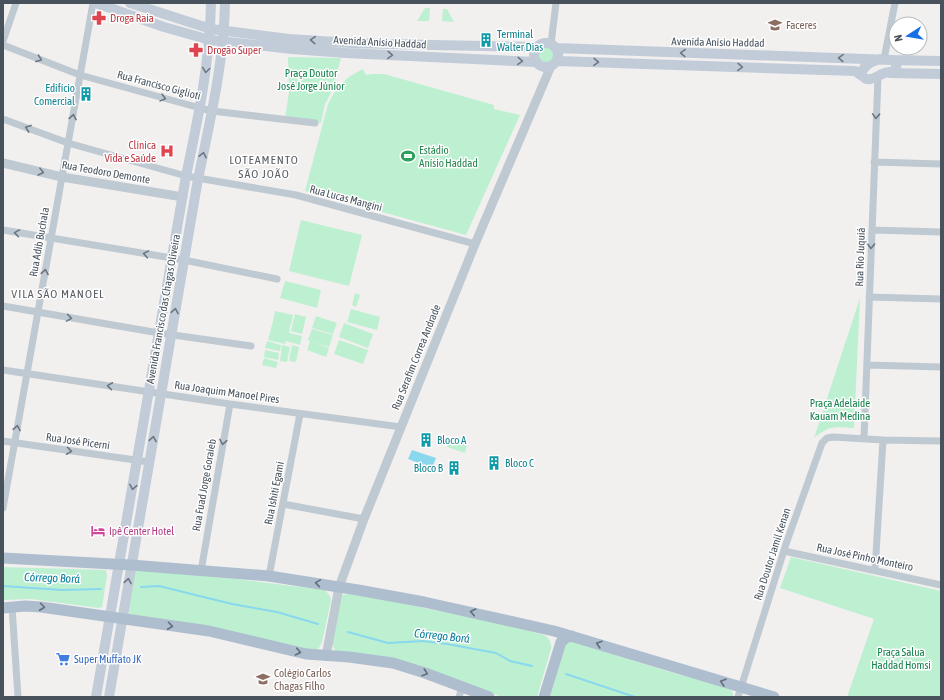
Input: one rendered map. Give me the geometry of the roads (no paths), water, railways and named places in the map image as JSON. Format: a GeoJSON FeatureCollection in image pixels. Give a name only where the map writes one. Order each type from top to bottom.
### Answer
{"type":"FeatureCollection","features":[{"type":"Feature","properties":{"kind":"main road"},"geometry":{"type":"LineString","coordinates":[[94,3],[164,27],[210,40],[224,36]]}},
{"type":"Feature","properties":{"kind":"main road"},"geometry":{"type":"LineString","coordinates":[[130,3],[211,29],[224,36]]}},
{"type":"Feature","properties":{"kind":"main road","name":"Avenida Francisco das Chagas Oliveira"},"geometry":{"type":"LineString","coordinates":[[96,697],[186,176],[200,108],[210,40],[211,3]]}},
{"type":"Feature","properties":{"kind":"main road","name":"Avenida Francisco das Chagas Oliveira"},"geometry":{"type":"LineString","coordinates":[[109,697],[198,179],[212,110],[224,36],[225,3]]}},
{"type":"Feature","properties":{"kind":"main road","name":"Avenida Anísio Haddad"},"geometry":{"type":"LineString","coordinates":[[224,36],[292,49],[537,47]]}},
{"type":"Feature","properties":{"kind":"main road"},"geometry":{"type":"LineString","coordinates":[[543,43],[554,46],[558,57],[547,66],[534,54],[537,47],[543,43]]}},
{"type":"Feature","properties":{"kind":"main road","name":"Avenida Anísio Haddad"},"geometry":{"type":"LineString","coordinates":[[554,46],[706,54],[791,55],[941,61]]}},
{"type":"Feature","properties":{"kind":"main road","name":"Avenida Anísio Haddad"},"geometry":{"type":"LineString","coordinates":[[351,48],[547,66],[705,66],[855,71],[869,79],[878,77],[882,74],[890,73],[941,74]]}},
{"type":"Feature","properties":{"kind":"main road"},"geometry":{"type":"LineString","coordinates":[[705,66],[706,54]]}},
{"type":"Feature","properties":{"kind":"main road"},"geometry":{"type":"LineString","coordinates":[[885,59],[897,63],[895,71],[890,73]]}},
{"type":"Feature","properties":{"kind":"main road","name":"Avenida Anísio Haddad"},"geometry":{"type":"LineString","coordinates":[[862,76],[861,73],[864,66],[872,61],[885,59]]}},
{"type":"Feature","properties":{"kind":"main road"},"geometry":{"type":"LineString","coordinates":[[3,558],[119,564],[269,576],[424,602],[554,631],[740,692],[774,697]]}},
{"type":"Feature","properties":{"kind":"main road"},"geometry":{"type":"LineString","coordinates":[[7,607],[41,607],[209,631],[306,654],[393,664],[425,673],[460,692],[489,697]]}},
{"type":"Feature","properties":{"kind":"main road"},"geometry":{"type":"LineString","coordinates":[[554,631],[560,642]]}},
{"type":"Feature","properties":{"kind":"main road"},"geometry":{"type":"LineString","coordinates":[[544,697],[560,642],[567,637],[572,636]]}},
{"type":"Feature","properties":{"kind":"main road"},"geometry":{"type":"LineString","coordinates":[[106,638],[118,640]]}},
{"type":"Feature","properties":{"kind":"street"},"geometry":{"type":"LineString","coordinates":[[3,41],[16,3]]}},
{"type":"Feature","properties":{"kind":"street","name":"Rua Adib Buchala"},"geometry":{"type":"LineString","coordinates":[[3,508],[94,3]]}},
{"type":"Feature","properties":{"kind":"street"},"geometry":{"type":"LineString","coordinates":[[554,46],[556,3]]}},
{"type":"Feature","properties":{"kind":"street"},"geometry":{"type":"LineString","coordinates":[[885,59],[895,3]]}},
{"type":"Feature","properties":{"kind":"street","name":"Rua Francisco Giglioti"},"geometry":{"type":"LineString","coordinates":[[3,45],[80,75],[200,108],[315,123]]}},
{"type":"Feature","properties":{"kind":"street","name":"Rua Serafim Correa Andrade"},"geometry":{"type":"LineString","coordinates":[[326,656],[339,587],[364,519],[547,66]]}},
{"type":"Feature","properties":{"kind":"street","name":"Rua Rio Juquiá"},"geometry":{"type":"LineString","coordinates":[[864,438],[878,77]]}},
{"type":"Feature","properties":{"kind":"street","name":"Rua Lucas Mangini"},"geometry":{"type":"LineString","coordinates":[[3,119],[68,143],[186,176],[296,195],[475,244]]}},
{"type":"Feature","properties":{"kind":"street"},"geometry":{"type":"LineString","coordinates":[[874,162],[941,164]]}},
{"type":"Feature","properties":{"kind":"street","name":"Rua Teodoro Demonte"},"geometry":{"type":"LineString","coordinates":[[3,163],[62,177],[183,197]]}},
{"type":"Feature","properties":{"kind":"street"},"geometry":{"type":"LineString","coordinates":[[3,230],[184,260],[277,279]]}},
{"type":"Feature","properties":{"kind":"street"},"geometry":{"type":"LineString","coordinates":[[872,230],[941,232]]}},
{"type":"Feature","properties":{"kind":"street"},"geometry":{"type":"LineString","coordinates":[[869,297],[941,299]]}},
{"type":"Feature","properties":{"kind":"street"},"geometry":{"type":"LineString","coordinates":[[3,306],[159,333],[251,346]]}},
{"type":"Feature","properties":{"kind":"street"},"geometry":{"type":"LineString","coordinates":[[867,365],[941,367]]}},
{"type":"Feature","properties":{"kind":"street","name":"Rua Joaquim Manoel Pires"},"geometry":{"type":"LineString","coordinates":[[3,370],[230,404],[401,427]]}},
{"type":"Feature","properties":{"kind":"street","name":"Rua Fuad Jorge Goraieb"},"geometry":{"type":"LineString","coordinates":[[201,570],[230,404]]}},
{"type":"Feature","properties":{"kind":"street","name":"Rua Ishiti Egami"},"geometry":{"type":"LineString","coordinates":[[269,576],[300,414]]}},
{"type":"Feature","properties":{"kind":"street","name":"Rua Doutor Jamil Kenan"},"geometry":{"type":"LineString","coordinates":[[740,692],[784,551],[818,450],[822,442],[827,438],[864,438]]}},
{"type":"Feature","properties":{"kind":"street"},"geometry":{"type":"LineString","coordinates":[[864,438],[883,440],[941,441]]}},
{"type":"Feature","properties":{"kind":"street"},"geometry":{"type":"LineString","coordinates":[[875,570],[883,440]]}},
{"type":"Feature","properties":{"kind":"street","name":"Rua José Picerni"},"geometry":{"type":"LineString","coordinates":[[3,441],[149,462]]}},
{"type":"Feature","properties":{"kind":"street"},"geometry":{"type":"LineString","coordinates":[[283,504],[364,519]]}},
{"type":"Feature","properties":{"kind":"street","name":"Rua José Pinho Monteiro"},"geometry":{"type":"LineString","coordinates":[[784,551],[941,585]]}},
{"type":"Feature","properties":{"kind":"street"},"geometry":{"type":"LineString","coordinates":[[7,607],[18,697]]}},
{"type":"Feature","properties":{"kind":"water"},"geometry":{"type":"Polygon","coordinates":[[[412,450],[436,458],[432,468],[408,459],[412,450]]]}},
{"type":"Feature","properties":{"kind":"waterway","name":"Córrego Borá"},"geometry":{"type":"LineString","coordinates":[[3,586],[62,590],[101,589]]}},
{"type":"Feature","properties":{"kind":"waterway","name":"Córrego Borá"},"geometry":{"type":"LineString","coordinates":[[141,587],[159,586],[232,604],[277,612],[318,624]]}},
{"type":"Feature","properties":{"kind":"waterway","name":"Córrego Borá"},"geometry":{"type":"LineString","coordinates":[[348,632],[388,643],[423,641],[496,653],[510,661],[532,666]]}},
{"type":"Feature","properties":{"kind":"waterway","name":"Córrego Borá"},"geometry":{"type":"LineString","coordinates":[[566,674],[635,697]]}},
{"type":"Feature","properties":{"kind":"place","name":"Droga Raia"},"geometry":{"type":"Point","coordinates":[99,18]}},
{"type":"Feature","properties":{"kind":"place","name":"Faceres"},"geometry":{"type":"Point","coordinates":[775,25]}},
{"type":"Feature","properties":{"kind":"place","name":"Terminal Walter Dias"},"geometry":{"type":"Point","coordinates":[486,40]}},
{"type":"Feature","properties":{"kind":"place","name":"Drogão Super"},"geometry":{"type":"Point","coordinates":[196,50]}},
{"type":"Feature","properties":{"kind":"place","name":"Edifício Comercial"},"geometry":{"type":"Point","coordinates":[86,94]}},
{"type":"Feature","properties":{"kind":"place","name":"Clínica Vida e Saúde"},"geometry":{"type":"Point","coordinates":[167,151]}},
{"type":"Feature","properties":{"kind":"place","name":"Estádio Anísio Haddad"},"geometry":{"type":"Point","coordinates":[408,156]}},
{"type":"Feature","properties":{"kind":"place","name":"Bloco A"},"geometry":{"type":"Point","coordinates":[426,440]}},
{"type":"Feature","properties":{"kind":"place","name":"Bloco C"},"geometry":{"type":"Point","coordinates":[494,463]}},
{"type":"Feature","properties":{"kind":"place","name":"Bloco B"},"geometry":{"type":"Point","coordinates":[454,468]}},
{"type":"Feature","properties":{"kind":"place","name":"Ipê Center Hotel"},"geometry":{"type":"Point","coordinates":[98,531]}},
{"type":"Feature","properties":{"kind":"place","name":"Super Muffato JK"},"geometry":{"type":"Point","coordinates":[63,659]}},
{"type":"Feature","properties":{"kind":"place","name":"Colégio Carlos Chagas Filho"},"geometry":{"type":"Point","coordinates":[263,679]}},
{"type":"Feature","properties":{"kind":"district","name":"LOTEAMENTO SÃO JOÃO"},"geometry":{"type":"Point","coordinates":[264,167]}},
{"type":"Feature","properties":{"kind":"district","name":"VILA SÃO MANOEL"},"geometry":{"type":"Point","coordinates":[58,294]}},
{"type":"Feature","properties":{"kind":"park label","name":"Praça Doutor José Jorge Júnior"},"geometry":{"type":"Point","coordinates":[311,79]}},
{"type":"Feature","properties":{"kind":"park label","name":"Praça Adelaide Kauam Medina"},"geometry":{"type":"Point","coordinates":[840,409]}},
{"type":"Feature","properties":{"kind":"park label","name":"Praça Salua Haddad Homsi"},"geometry":{"type":"Point","coordinates":[901,658]}}]}
